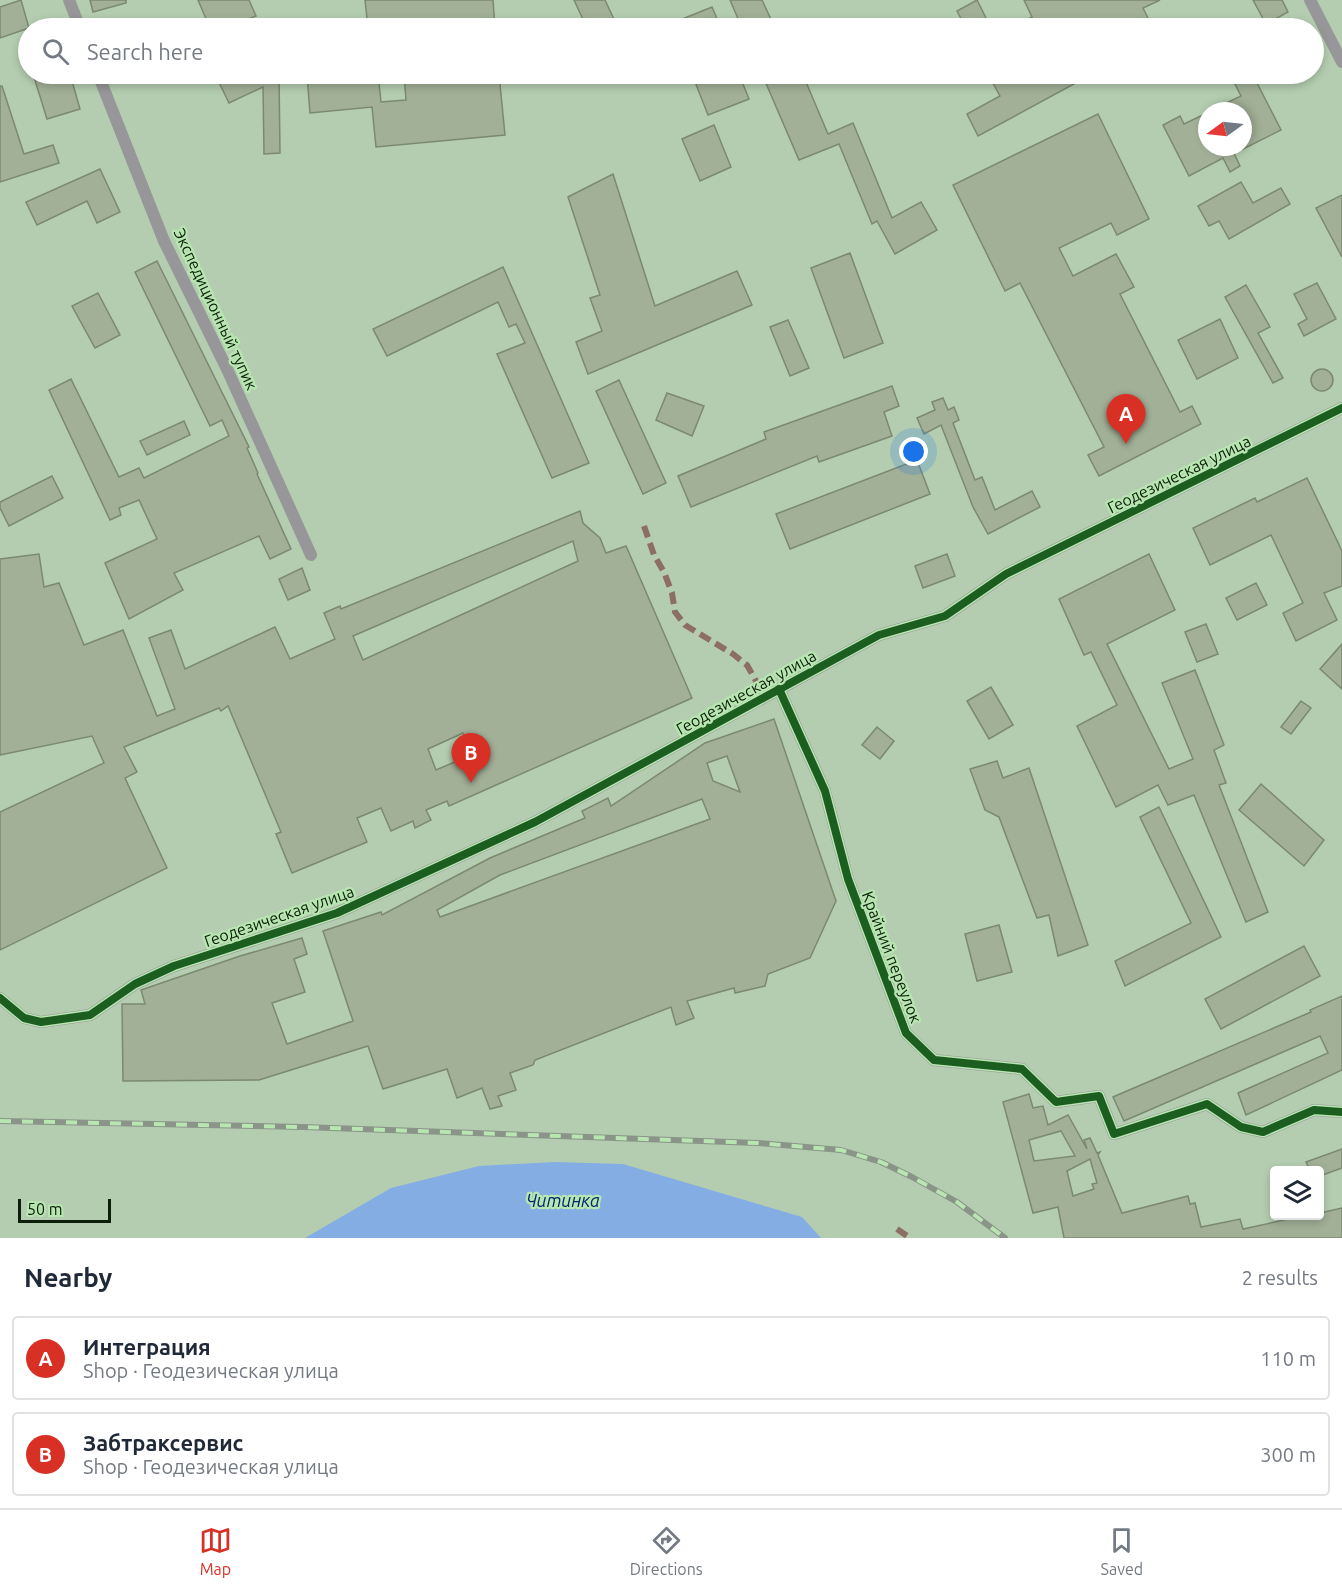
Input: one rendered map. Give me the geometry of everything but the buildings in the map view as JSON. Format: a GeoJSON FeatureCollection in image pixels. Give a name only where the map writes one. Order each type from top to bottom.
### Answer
{"type":"FeatureCollection","features":[{"type":"Feature","properties":{"kind":"street"},"geometry":{"type":"LineString","coordinates":[[69,0],[76,18]]}},
{"type":"Feature","properties":{"kind":"street"},"geometry":{"type":"LineString","coordinates":[[1310,0],[1319,18]]}},
{"type":"Feature","properties":{"kind":"street"},"geometry":{"type":"LineString","coordinates":[[1324,27],[1342,62]]}},
{"type":"Feature","properties":{"kind":"street","name":"Экспедиционный тупик"},"geometry":{"type":"LineString","coordinates":[[102,84],[165,241],[227,369],[311,555]]}},
{"type":"Feature","properties":{"kind":"street","name":"Геодезическая улица"},"geometry":{"type":"LineString","coordinates":[[0,998],[24,1018],[41,1022],[90,1016],[152,975],[337,913],[535,822],[879,635],[945,616],[1006,574],[1342,408]]}},
{"type":"Feature","properties":{"kind":"street","name":"Крайний переулок"},"geometry":{"type":"LineString","coordinates":[[779,689],[825,791],[848,879],[906,1033],[934,1060],[1022,1069],[1056,1102],[1099,1096],[1114,1134],[1207,1104],[1241,1127],[1263,1132],[1314,1110],[1342,1112]]}},
{"type":"Feature","properties":{"kind":"water","name":"Читинка"},"geometry":{"type":"Polygon","coordinates":[[[555,1162],[623,1164],[802,1217],[821,1238],[305,1238],[391,1188],[479,1166],[555,1162]]]}},
{"type":"Feature","properties":{"kind":"railway"},"geometry":{"type":"LineString","coordinates":[[0,1121],[303,1127],[758,1143],[841,1150],[881,1162],[912,1177],[957,1202],[1005,1238]]}},
{"type":"Feature","properties":{"kind":"marked path"},"geometry":{"type":"LineString","coordinates":[[644,526],[654,555],[672,593],[675,612],[685,625],[747,665],[765,697]]}},
{"type":"Feature","properties":{"kind":"marked path"},"geometry":{"type":"LineString","coordinates":[[897,1229],[910,1238]]}},
{"type":"Feature","properties":{"kind":"cycle path"},"geometry":{"type":"LineString","coordinates":[[0,998],[24,1018],[41,1022],[90,1015],[135,984],[174,966],[337,913],[535,822],[879,635],[945,616],[1006,574],[1342,408]]}},
{"type":"Feature","properties":{"kind":"cycle path"},"geometry":{"type":"LineString","coordinates":[[779,689],[825,791],[848,879],[906,1033],[934,1060],[1022,1069],[1056,1102],[1099,1096],[1114,1134],[1207,1104],[1241,1127],[1263,1132],[1314,1110],[1342,1112]]}},
{"type":"Feature","properties":{"kind":"place","name":"Интеграция"},"geometry":{"type":"Point","coordinates":[1126,444]}},
{"type":"Feature","properties":{"kind":"place","name":"Забтраксервис"},"geometry":{"type":"Point","coordinates":[471,783]}}]}
